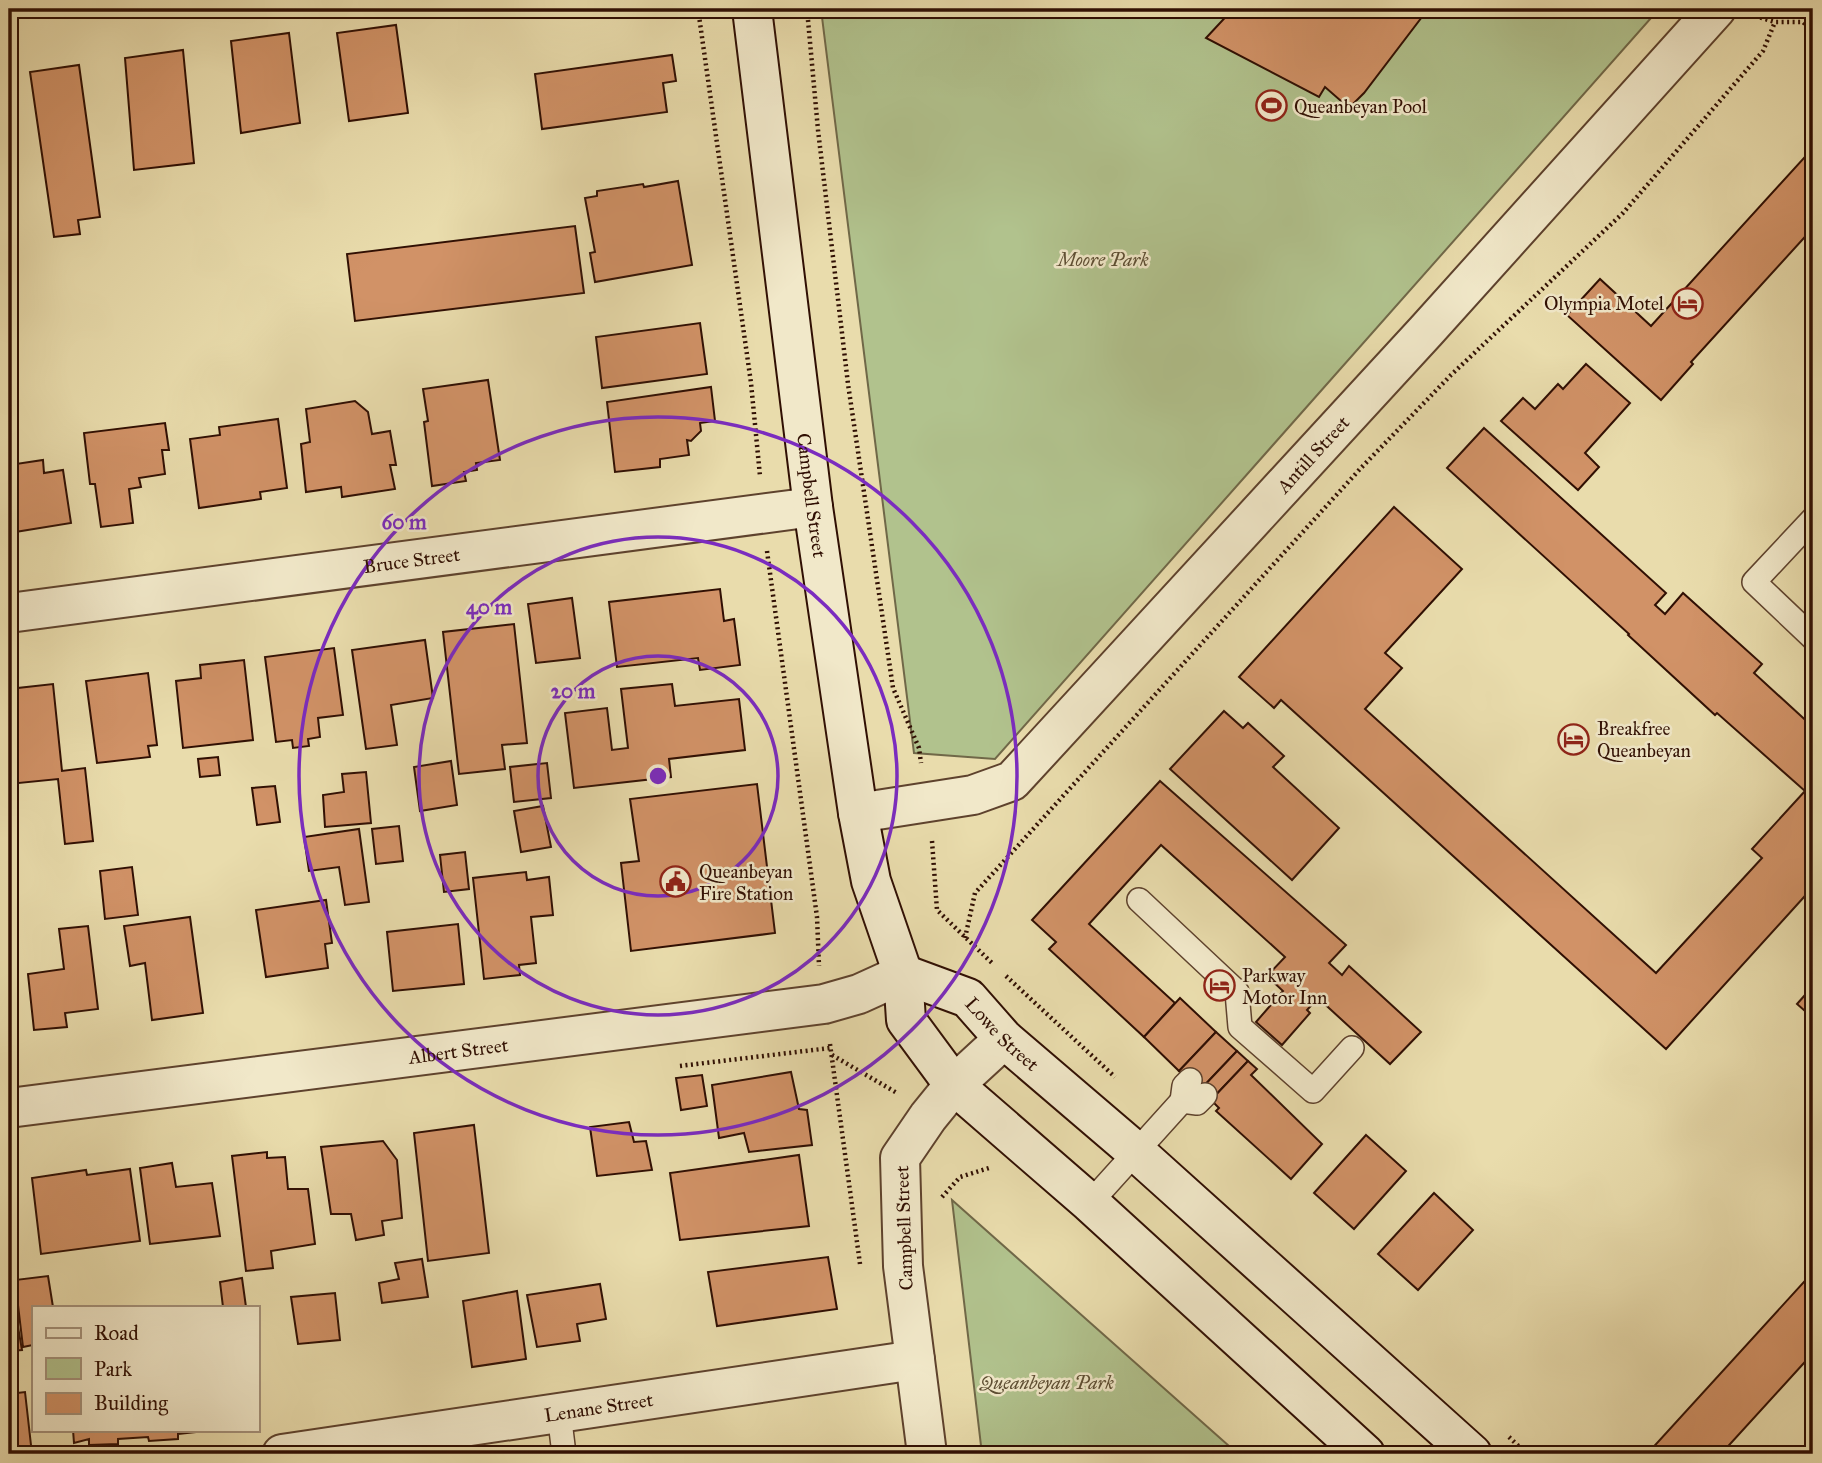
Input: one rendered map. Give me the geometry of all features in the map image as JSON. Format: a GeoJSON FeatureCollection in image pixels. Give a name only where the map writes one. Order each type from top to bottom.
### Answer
{"type":"FeatureCollection","features":[{"type":"Feature","properties":{"kind":"street","name":"Campbell Street"},"geometry":{"type":"LineString","coordinates":[[752,9],[813,507],[858,813],[871,881],[903,974]]}},
{"type":"Feature","properties":{"kind":"street","name":"Antill Street"},"geometry":{"type":"LineString","coordinates":[[858,813],[973,795],[1012,781],[1426,331],[1716,9]]}},
{"type":"Feature","properties":{"kind":"street","name":"Bruce Street"},"geometry":{"type":"LineString","coordinates":[[9,612],[813,507]]}},
{"type":"Feature","properties":{"kind":"street","name":"Albert Street"},"geometry":{"type":"LineString","coordinates":[[9,1108],[824,1004],[859,994],[903,974]]}},
{"type":"Feature","properties":{"kind":"street","name":"Lowe Street"},"geometry":{"type":"LineString","coordinates":[[903,974],[968,998],[1004,1039],[1135,1152],[1472,1454]]}},
{"type":"Feature","properties":{"kind":"street"},"geometry":{"type":"LineString","coordinates":[[903,974],[906,1020],[954,1085],[1090,1203],[1365,1454]]}},
{"type":"Feature","properties":{"kind":"street","name":"Campbell Street"},"geometry":{"type":"LineString","coordinates":[[927,1454],[903,1266],[900,1158],[954,1085],[1004,1039]]}},
{"type":"Feature","properties":{"kind":"street","name":"Lenane Street"},"geometry":{"type":"LineString","coordinates":[[282,1454],[915,1360]]}},
{"type":"Feature","properties":{"kind":"lane"},"geometry":{"type":"LineString","coordinates":[[1813,519],[1754,582],[1813,638]]}},
{"type":"Feature","properties":{"kind":"lane"},"geometry":{"type":"LineString","coordinates":[[1139,900],[1237,992],[1241,1042],[1312,1091],[1352,1048]]}},
{"type":"Feature","properties":{"kind":"lane"},"geometry":{"type":"LineString","coordinates":[[1090,1203],[1192,1092]]}},
{"type":"Feature","properties":{"kind":"lane"},"geometry":{"type":"LineString","coordinates":[[559,1413],[564,1454]]}},
{"type":"Feature","properties":{"kind":"path"},"geometry":{"type":"LineString","coordinates":[[698,9],[751,383],[764,512],[817,917],[819,975],[862,1276]]}},
{"type":"Feature","properties":{"kind":"path"},"geometry":{"type":"LineString","coordinates":[[1755,16],[1775,22],[1802,22],[1813,32]]}},
{"type":"Feature","properties":{"kind":"path"},"geometry":{"type":"LineString","coordinates":[[965,939],[975,893],[1405,421],[1623,214],[1763,51],[1775,22]]}},
{"type":"Feature","properties":{"kind":"path"},"geometry":{"type":"LineString","coordinates":[[937,1203],[960,1177],[995,1166]]}},
{"type":"Feature","properties":{"kind":"green space","name":"Moore Park"},"geometry":{"type":"Polygon","coordinates":[[[821,9],[1659,9],[995,759],[914,753],[821,9]]]}},
{"type":"Feature","properties":{"kind":"green space","name":"Queanbeyan Park"},"geometry":{"type":"Polygon","coordinates":[[[952,1200],[1238,1454],[982,1454],[952,1200]]]}},
{"type":"Feature","properties":{"kind":"building"},"geometry":{"type":"Polygon","coordinates":[[[1233,9],[1428,9],[1364,93],[1349,108],[1325,87],[1319,97],[1206,38],[1233,9]]]}},
{"type":"Feature","properties":{"kind":"building"},"geometry":{"type":"Polygon","coordinates":[[[396,25],[408,113],[349,121],[337,33],[396,25]]]}},
{"type":"Feature","properties":{"kind":"building"},"geometry":{"type":"Polygon","coordinates":[[[289,33],[300,123],[241,133],[231,41],[289,33]]]}},
{"type":"Feature","properties":{"kind":"building"},"geometry":{"type":"Polygon","coordinates":[[[183,50],[194,163],[134,170],[125,58],[183,50]]]}},
{"type":"Feature","properties":{"kind":"building"},"geometry":{"type":"Polygon","coordinates":[[[672,55],[676,81],[663,83],[667,112],[542,129],[535,74],[672,55]]]}},
{"type":"Feature","properties":{"kind":"building"},"geometry":{"type":"Polygon","coordinates":[[[79,65],[100,217],[78,220],[80,234],[54,237],[30,72],[79,65]]]}},
{"type":"Feature","properties":{"kind":"building"},"geometry":{"type":"Polygon","coordinates":[[[1813,148],[1813,228],[1691,362],[1693,364],[1661,400],[1567,315],[1600,279],[1651,326],[1813,148]]]}},
{"type":"Feature","properties":{"kind":"building"},"geometry":{"type":"Polygon","coordinates":[[[678,181],[692,265],[595,282],[590,253],[595,252],[585,198],[597,196],[597,191],[678,181]]]}},
{"type":"Feature","properties":{"kind":"building"},"geometry":{"type":"Polygon","coordinates":[[[575,226],[584,293],[355,321],[347,254],[575,226]]]}},
{"type":"Feature","properties":{"kind":"building"},"geometry":{"type":"Polygon","coordinates":[[[700,323],[707,374],[602,388],[596,337],[700,323]]]}},
{"type":"Feature","properties":{"kind":"building"},"geometry":{"type":"Polygon","coordinates":[[[1586,364],[1630,403],[1585,453],[1599,467],[1578,490],[1501,421],[1523,398],[1535,409],[1558,384],[1563,389],[1586,364]]]}},
{"type":"Feature","properties":{"kind":"building"},"geometry":{"type":"Polygon","coordinates":[[[488,380],[500,460],[476,463],[477,470],[464,472],[466,481],[432,486],[423,389],[488,380]]]}},
{"type":"Feature","properties":{"kind":"building"},"geometry":{"type":"Polygon","coordinates":[[[711,387],[715,421],[700,423],[701,431],[691,441],[687,440],[689,455],[660,459],[660,467],[615,472],[607,402],[711,387]]]}},
{"type":"Feature","properties":{"kind":"building"},"geometry":{"type":"Polygon","coordinates":[[[355,401],[368,412],[372,434],[390,431],[396,465],[390,465],[395,489],[342,497],[341,487],[306,492],[301,444],[310,442],[306,409],[355,401]]]}},
{"type":"Feature","properties":{"kind":"building"},"geometry":{"type":"Polygon","coordinates":[[[278,419],[287,488],[260,492],[261,499],[199,508],[190,439],[220,435],[219,427],[278,419]]]}},
{"type":"Feature","properties":{"kind":"building"},"geometry":{"type":"Polygon","coordinates":[[[165,423],[169,450],[162,450],[165,474],[139,478],[141,487],[129,489],[133,523],[101,527],[95,484],[90,484],[84,433],[165,423]]]}},
{"type":"Feature","properties":{"kind":"building"},"geometry":{"type":"Polygon","coordinates":[[[1484,428],[1666,593],[1655,605],[1665,614],[1683,593],[1762,664],[1754,673],[1813,727],[1813,900],[1811,903],[1804,897],[1666,1049],[1281,700],[1274,708],[1239,677],[1394,507],[1462,569],[1385,653],[1402,668],[1365,709],[1656,973],[1762,858],[1752,849],[1805,791],[1717,713],[1715,715],[1447,468],[1484,428]]]}},
{"type":"Feature","properties":{"kind":"building"},"geometry":{"type":"Polygon","coordinates":[[[43,460],[44,473],[63,470],[71,523],[9,533],[9,465],[43,460]]]}},
{"type":"Feature","properties":{"kind":"building"},"geometry":{"type":"Polygon","coordinates":[[[720,589],[724,621],[734,619],[740,665],[700,670],[698,658],[617,667],[609,602],[720,589]]]}},
{"type":"Feature","properties":{"kind":"building"},"geometry":{"type":"Polygon","coordinates":[[[572,598],[580,658],[536,663],[528,604],[572,598]]]}},
{"type":"Feature","properties":{"kind":"building"},"geometry":{"type":"Polygon","coordinates":[[[514,624],[527,743],[502,745],[505,769],[459,774],[443,632],[514,624]]]}},
{"type":"Feature","properties":{"kind":"building"},"geometry":{"type":"Polygon","coordinates":[[[425,640],[433,698],[391,705],[397,745],[366,749],[352,650],[425,640]]]}},
{"type":"Feature","properties":{"kind":"building"},"geometry":{"type":"Polygon","coordinates":[[[334,648],[343,715],[318,718],[320,737],[308,739],[309,746],[293,748],[292,740],[276,742],[265,657],[334,648]]]}},
{"type":"Feature","properties":{"kind":"building"},"geometry":{"type":"Polygon","coordinates":[[[244,660],[253,740],[183,748],[176,681],[201,678],[200,665],[244,660]]]}},
{"type":"Feature","properties":{"kind":"building"},"geometry":{"type":"Polygon","coordinates":[[[148,673],[157,745],[148,746],[150,757],[97,763],[86,681],[148,673]]]}},
{"type":"Feature","properties":{"kind":"building"},"geometry":{"type":"Polygon","coordinates":[[[53,684],[62,771],[85,768],[93,841],[65,844],[58,779],[9,784],[9,689],[53,684]]]}},
{"type":"Feature","properties":{"kind":"building"},"geometry":{"type":"Polygon","coordinates":[[[672,684],[675,706],[739,699],[745,750],[669,759],[671,777],[574,788],[565,713],[607,708],[612,750],[628,748],[621,689],[672,684]]]}},
{"type":"Feature","properties":{"kind":"building"},"geometry":{"type":"Polygon","coordinates":[[[1224,711],[1243,728],[1248,723],[1284,756],[1273,767],[1339,828],[1292,880],[1170,769],[1224,711]]]}},
{"type":"Feature","properties":{"kind":"building"},"geometry":{"type":"Polygon","coordinates":[[[218,757],[220,775],[200,777],[198,759],[218,757]]]}},
{"type":"Feature","properties":{"kind":"building"},"geometry":{"type":"Polygon","coordinates":[[[451,761],[457,805],[420,811],[414,767],[451,761]]]}},
{"type":"Feature","properties":{"kind":"building"},"geometry":{"type":"Polygon","coordinates":[[[547,763],[551,798],[514,802],[510,767],[547,763]]]}},
{"type":"Feature","properties":{"kind":"building"},"geometry":{"type":"Polygon","coordinates":[[[366,772],[371,823],[325,827],[323,795],[344,792],[342,774],[366,772]]]}},
{"type":"Feature","properties":{"kind":"building"},"geometry":{"type":"Polygon","coordinates":[[[1160,781],[1346,945],[1329,963],[1342,975],[1349,966],[1421,1032],[1390,1064],[1318,998],[1307,1010],[1310,1013],[1282,1045],[1256,1022],[1283,991],[1267,976],[1285,957],[1161,845],[1089,924],[1175,1003],[1144,1037],[1049,949],[1056,942],[1032,920],[1160,781]]]}},
{"type":"Feature","properties":{"kind":"building"},"geometry":{"type":"Polygon","coordinates":[[[757,784],[775,933],[631,951],[621,863],[639,861],[630,799],[757,784]]]}},
{"type":"Feature","properties":{"kind":"building"},"geometry":{"type":"Polygon","coordinates":[[[275,786],[280,822],[257,825],[252,788],[275,786]]]}},
{"type":"Feature","properties":{"kind":"building"},"geometry":{"type":"Polygon","coordinates":[[[543,806],[551,847],[521,852],[514,811],[543,806]]]}},
{"type":"Feature","properties":{"kind":"building"},"geometry":{"type":"Polygon","coordinates":[[[399,826],[403,861],[376,864],[372,829],[399,826]]]}},
{"type":"Feature","properties":{"kind":"building"},"geometry":{"type":"Polygon","coordinates":[[[359,829],[369,902],[345,905],[339,867],[309,871],[304,837],[359,829]]]}},
{"type":"Feature","properties":{"kind":"building"},"geometry":{"type":"Polygon","coordinates":[[[465,852],[469,889],[444,892],[440,855],[465,852]]]}},
{"type":"Feature","properties":{"kind":"building"},"geometry":{"type":"Polygon","coordinates":[[[132,867],[138,915],[105,919],[100,871],[132,867]]]}},
{"type":"Feature","properties":{"kind":"building"},"geometry":{"type":"Polygon","coordinates":[[[526,872],[527,880],[549,877],[553,915],[531,917],[536,963],[519,965],[520,975],[484,979],[473,878],[526,872]]]}},
{"type":"Feature","properties":{"kind":"building"},"geometry":{"type":"Polygon","coordinates":[[[326,900],[332,943],[325,944],[328,968],[266,977],[256,910],[326,900]]]}},
{"type":"Feature","properties":{"kind":"building"},"geometry":{"type":"Polygon","coordinates":[[[190,917],[203,1013],[152,1020],[145,963],[130,966],[124,926],[190,917]]]}},
{"type":"Feature","properties":{"kind":"building"},"geometry":{"type":"Polygon","coordinates":[[[458,924],[464,984],[393,991],[387,932],[458,924]]]}},
{"type":"Feature","properties":{"kind":"building"},"geometry":{"type":"Polygon","coordinates":[[[88,926],[98,1009],[65,1013],[67,1027],[34,1030],[28,974],[64,969],[59,929],[88,926]]]}},
{"type":"Feature","properties":{"kind":"building"},"geometry":{"type":"Polygon","coordinates":[[[1813,986],[1813,1018],[1797,1004],[1813,986]]]}},
{"type":"Feature","properties":{"kind":"building"},"geometry":{"type":"Polygon","coordinates":[[[1180,998],[1216,1032],[1179,1071],[1144,1037],[1180,998]]]}},
{"type":"Feature","properties":{"kind":"building"},"geometry":{"type":"Polygon","coordinates":[[[1216,1032],[1237,1051],[1200,1090],[1179,1071],[1216,1032]]]}},
{"type":"Feature","properties":{"kind":"building"},"geometry":{"type":"Polygon","coordinates":[[[1237,1051],[1248,1061],[1211,1100],[1200,1090],[1237,1051]]]}},
{"type":"Feature","properties":{"kind":"building"},"geometry":{"type":"Polygon","coordinates":[[[1248,1061],[1257,1069],[1251,1075],[1322,1144],[1291,1179],[1216,1111],[1219,1108],[1211,1100],[1248,1061]]]}},
{"type":"Feature","properties":{"kind":"building"},"geometry":{"type":"Polygon","coordinates":[[[791,1072],[799,1109],[807,1110],[812,1145],[749,1152],[744,1133],[719,1138],[712,1085],[791,1072]]]}},
{"type":"Feature","properties":{"kind":"building"},"geometry":{"type":"Polygon","coordinates":[[[702,1075],[707,1106],[681,1110],[676,1078],[702,1075]]]}},
{"type":"Feature","properties":{"kind":"building"},"geometry":{"type":"Polygon","coordinates":[[[629,1122],[634,1142],[646,1141],[652,1170],[597,1176],[590,1127],[629,1122]]]}},
{"type":"Feature","properties":{"kind":"building"},"geometry":{"type":"Polygon","coordinates":[[[474,1125],[489,1253],[428,1261],[414,1133],[474,1125]]]}},
{"type":"Feature","properties":{"kind":"building"},"geometry":{"type":"Polygon","coordinates":[[[1366,1135],[1406,1171],[1354,1229],[1314,1193],[1366,1135]]]}},
{"type":"Feature","properties":{"kind":"building"},"geometry":{"type":"Polygon","coordinates":[[[383,1141],[397,1160],[402,1218],[382,1221],[384,1235],[356,1240],[351,1214],[331,1214],[321,1147],[383,1141]]]}},
{"type":"Feature","properties":{"kind":"building"},"geometry":{"type":"Polygon","coordinates":[[[267,1152],[267,1158],[285,1157],[288,1189],[308,1189],[315,1244],[271,1251],[273,1268],[246,1271],[232,1156],[267,1152]]]}},
{"type":"Feature","properties":{"kind":"building"},"geometry":{"type":"Polygon","coordinates":[[[799,1155],[809,1226],[680,1240],[670,1173],[799,1155]]]}},
{"type":"Feature","properties":{"kind":"building"},"geometry":{"type":"Polygon","coordinates":[[[172,1163],[176,1187],[212,1183],[220,1236],[150,1244],[140,1168],[172,1163]]]}},
{"type":"Feature","properties":{"kind":"building"},"geometry":{"type":"Polygon","coordinates":[[[130,1169],[140,1241],[41,1254],[32,1178],[86,1170],[87,1175],[130,1169]]]}},
{"type":"Feature","properties":{"kind":"building"},"geometry":{"type":"Polygon","coordinates":[[[1434,1193],[1473,1230],[1418,1290],[1378,1254],[1434,1193]]]}},
{"type":"Feature","properties":{"kind":"building"},"geometry":{"type":"Polygon","coordinates":[[[828,1257],[837,1309],[717,1326],[708,1272],[828,1257]]]}},
{"type":"Feature","properties":{"kind":"building"},"geometry":{"type":"Polygon","coordinates":[[[422,1259],[428,1297],[382,1303],[379,1283],[399,1279],[395,1263],[422,1259]]]}},
{"type":"Feature","properties":{"kind":"building"},"geometry":{"type":"Polygon","coordinates":[[[1813,1272],[1813,1353],[1721,1454],[1647,1454],[1813,1272]]]}},
{"type":"Feature","properties":{"kind":"building"},"geometry":{"type":"Polygon","coordinates":[[[48,1276],[53,1306],[32,1306],[32,1345],[23,1347],[15,1280],[48,1276]]]}},
{"type":"Feature","properties":{"kind":"building"},"geometry":{"type":"Polygon","coordinates":[[[242,1278],[246,1306],[223,1306],[220,1282],[242,1278]]]}},
{"type":"Feature","properties":{"kind":"building"},"geometry":{"type":"Polygon","coordinates":[[[600,1284],[606,1319],[577,1324],[580,1341],[537,1347],[527,1295],[600,1284]]]}},
{"type":"Feature","properties":{"kind":"building"},"geometry":{"type":"Polygon","coordinates":[[[517,1291],[526,1359],[472,1367],[463,1301],[517,1291]]]}},
{"type":"Feature","properties":{"kind":"building"},"geometry":{"type":"Polygon","coordinates":[[[9,1292],[12,1292],[22,1350],[9,1351],[9,1292]]]}},
{"type":"Feature","properties":{"kind":"building"},"geometry":{"type":"Polygon","coordinates":[[[335,1293],[340,1340],[298,1344],[291,1297],[335,1293]]]}},
{"type":"Feature","properties":{"kind":"building"},"geometry":{"type":"Polygon","coordinates":[[[25,1392],[32,1454],[9,1454],[9,1394],[25,1392]]]}},
{"type":"Feature","properties":{"kind":"building"},"geometry":{"type":"Polygon","coordinates":[[[73,1432],[197,1432],[178,1434],[178,1439],[118,1439],[118,1444],[89,1445],[89,1439],[74,1443],[73,1432]]]}},
{"type":"Feature","properties":{"kind":"place","name":"Queanbeyan Pool"},"geometry":{"type":"Point","coordinates":[1271,106]}},
{"type":"Feature","properties":{"kind":"place","name":"Olympia Motel"},"geometry":{"type":"Point","coordinates":[1687,303]}},
{"type":"Feature","properties":{"kind":"place","name":"Breakfree Queanbeyan"},"geometry":{"type":"Point","coordinates":[1574,739]}},
{"type":"Feature","properties":{"kind":"place","name":"Queanbeyan Fire Station"},"geometry":{"type":"Point","coordinates":[676,882]}},
{"type":"Feature","properties":{"kind":"place","name":"Parkway Motor Inn"},"geometry":{"type":"Point","coordinates":[1219,986]}}]}
